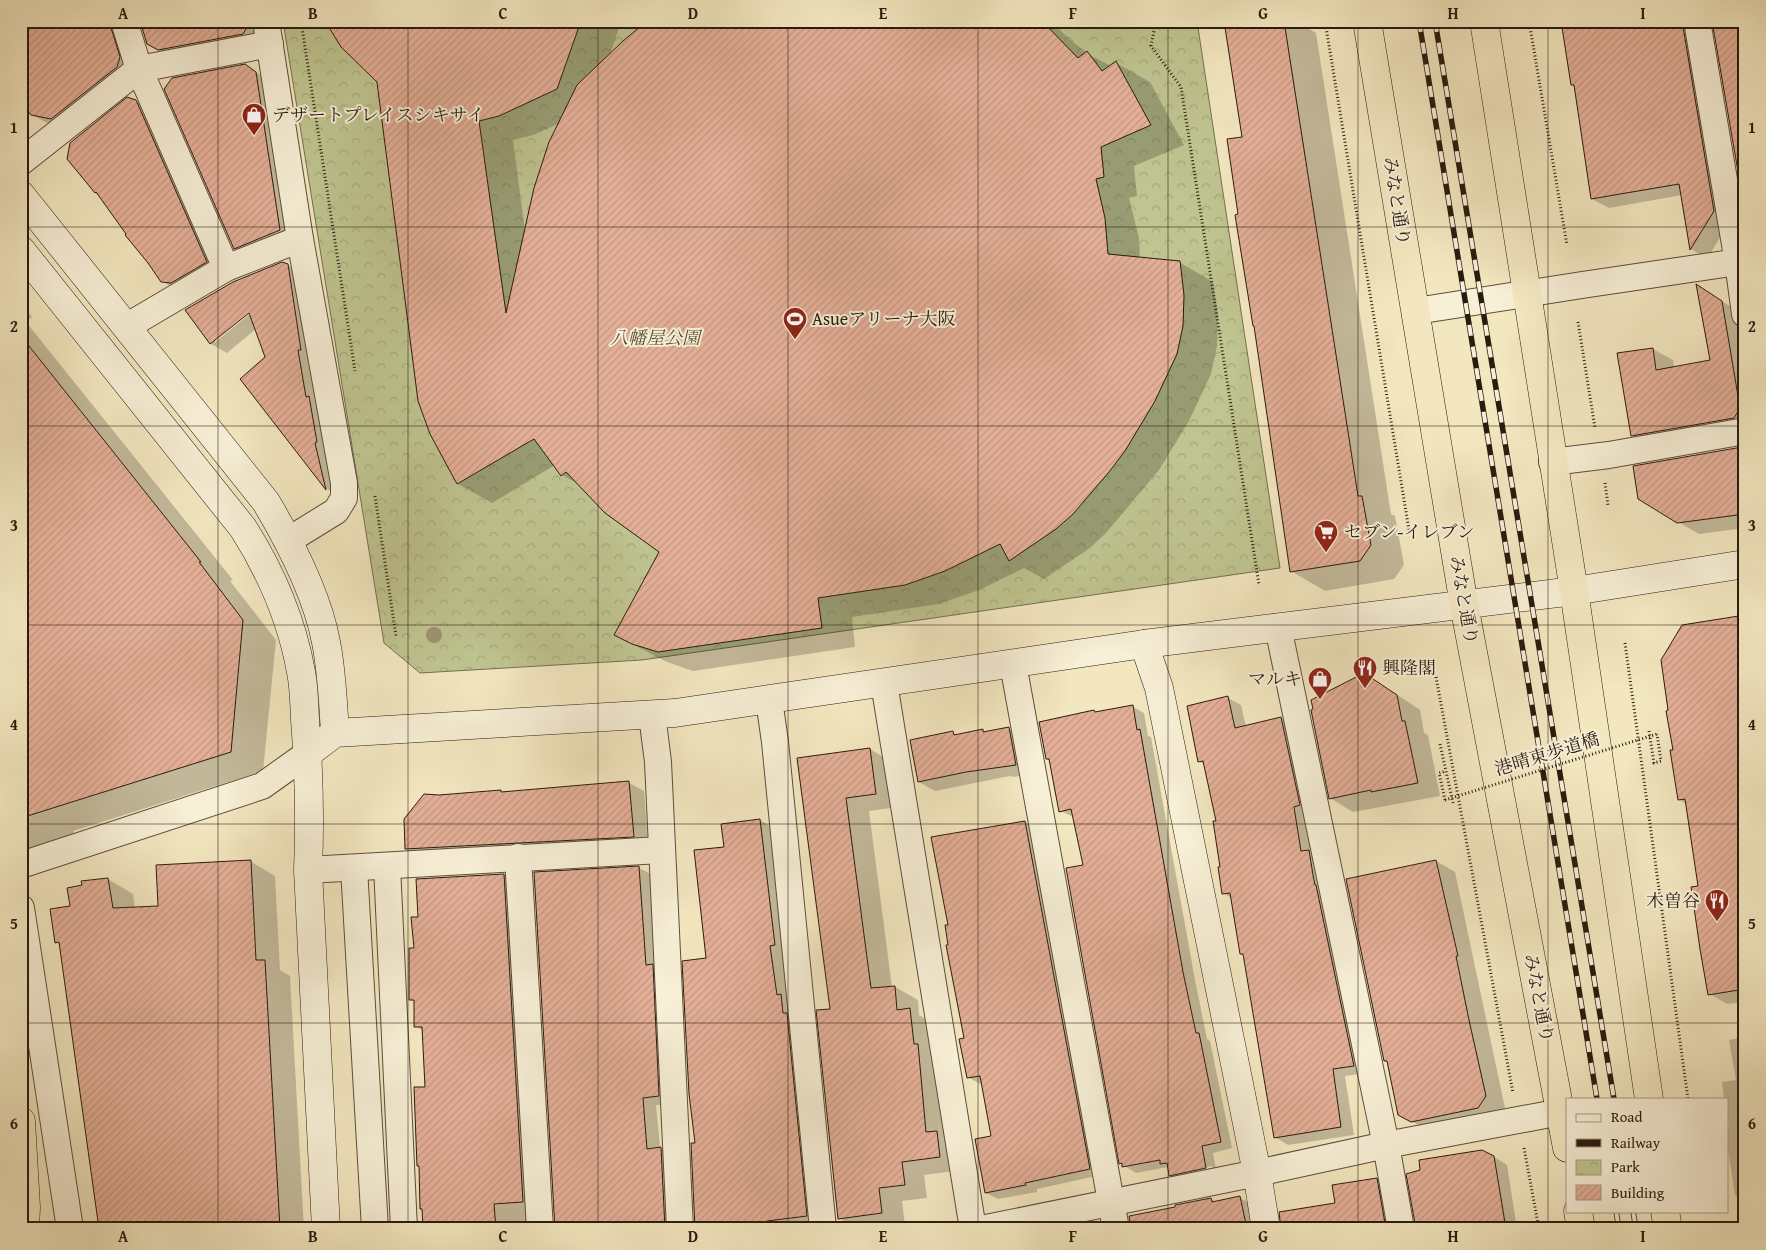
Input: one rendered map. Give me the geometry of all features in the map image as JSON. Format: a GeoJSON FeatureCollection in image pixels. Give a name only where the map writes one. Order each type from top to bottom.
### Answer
{"type":"FeatureCollection","features":[{"type":"Feature","properties":{"kind":"highway","name":"みなと通り"},"geometry":{"type":"LineString","coordinates":[[1367,21],[1464,605],[1566,1142]]}},
{"type":"Feature","properties":{"kind":"highway"},"geometry":{"type":"LineString","coordinates":[[1484,21],[1552,462],[1574,591],[1649,1098]]}},
{"type":"Feature","properties":{"kind":"highway"},"geometry":{"type":"LineString","coordinates":[[21,1121],[26,1207],[25,1229]]}},
{"type":"Feature","properties":{"kind":"highway"},"geometry":{"type":"LineString","coordinates":[[1578,1212],[1581,1229]]}},
{"type":"Feature","properties":{"kind":"highway"},"geometry":{"type":"LineString","coordinates":[[1666,1212],[1668,1229]]}},
{"type":"Feature","properties":{"kind":"street"},"geometry":{"type":"LineString","coordinates":[[124,21],[139,69],[226,268]]}},
{"type":"Feature","properties":{"kind":"street"},"geometry":{"type":"LineString","coordinates":[[1697,21],[1741,262],[1745,314]]}},
{"type":"Feature","properties":{"kind":"street"},"geometry":{"type":"LineString","coordinates":[[21,162],[139,69],[268,33],[300,239],[344,483],[344,498],[336,511],[289,540]]}},
{"type":"Feature","properties":{"kind":"street"},"geometry":{"type":"LineString","coordinates":[[21,194],[266,502],[289,540],[313,598],[326,641],[332,685],[335,734]]}},
{"type":"Feature","properties":{"kind":"street"},"geometry":{"type":"LineString","coordinates":[[126,327],[226,268],[300,239]]}},
{"type":"Feature","properties":{"kind":"street"},"geometry":{"type":"LineString","coordinates":[[21,250],[228,508],[261,557],[277,590],[290,630],[301,672],[307,754],[310,835],[308,870],[326,1229]]}},
{"type":"Feature","properties":{"kind":"street"},"geometry":{"type":"LineString","coordinates":[[1416,311],[1741,262]]}},
{"type":"Feature","properties":{"kind":"street"},"geometry":{"type":"LineString","coordinates":[[1552,462],[1631,451],[1745,431]]}},
{"type":"Feature","properties":{"kind":"street"},"geometry":{"type":"LineString","coordinates":[[21,865],[262,786],[335,734],[652,715],[769,700],[1144,644],[1574,591],[1745,564]]}},
{"type":"Feature","properties":{"kind":"street"},"geometry":{"type":"LineString","coordinates":[[1278,626],[1386,1145],[1401,1229]]}},
{"type":"Feature","properties":{"kind":"street"},"geometry":{"type":"LineString","coordinates":[[1144,644],[1159,688],[1257,1173],[1266,1229]]}},
{"type":"Feature","properties":{"kind":"street"},"geometry":{"type":"LineString","coordinates":[[1013,664],[1116,1229]]}},
{"type":"Feature","properties":{"kind":"street"},"geometry":{"type":"LineString","coordinates":[[884,683],[972,1229]]}},
{"type":"Feature","properties":{"kind":"street"},"geometry":{"type":"LineString","coordinates":[[769,700],[776,742],[823,1229]]}},
{"type":"Feature","properties":{"kind":"street"},"geometry":{"type":"LineString","coordinates":[[652,715],[658,762],[680,1229]]}},
{"type":"Feature","properties":{"kind":"street"},"geometry":{"type":"LineString","coordinates":[[308,870],[661,850]]}},
{"type":"Feature","properties":{"kind":"street"},"geometry":{"type":"LineString","coordinates":[[518,858],[540,1229]]}},
{"type":"Feature","properties":{"kind":"street"},"geometry":{"type":"LineString","coordinates":[[387,866],[404,1229]]}},
{"type":"Feature","properties":{"kind":"street"},"geometry":{"type":"LineString","coordinates":[[354,868],[375,1229]]}},
{"type":"Feature","properties":{"kind":"street"},"geometry":{"type":"LineString","coordinates":[[21,908],[70,1229]]}},
{"type":"Feature","properties":{"kind":"street"},"geometry":{"type":"LineString","coordinates":[[981,1229],[1386,1145],[1561,1112]]}},
{"type":"Feature","properties":{"kind":"path"},"geometry":{"type":"LineString","coordinates":[[301,21],[355,373]]}},
{"type":"Feature","properties":{"kind":"path"},"geometry":{"type":"LineString","coordinates":[[1156,21],[1151,46],[1180,87],[1259,585]]}},
{"type":"Feature","properties":{"kind":"path"},"geometry":{"type":"LineString","coordinates":[[1324,21],[1409,530]]}},
{"type":"Feature","properties":{"kind":"path"},"geometry":{"type":"LineString","coordinates":[[1529,21],[1567,245]]}},
{"type":"Feature","properties":{"kind":"path"},"geometry":{"type":"LineString","coordinates":[[1578,322],[1596,428]]}},
{"type":"Feature","properties":{"kind":"path"},"geometry":{"type":"LineString","coordinates":[[1603,476],[1608,505]]}},
{"type":"Feature","properties":{"kind":"path"},"geometry":{"type":"LineString","coordinates":[[374,490],[396,636]]}},
{"type":"Feature","properties":{"kind":"path"},"geometry":{"type":"LineString","coordinates":[[1625,643],[1688,1098]]}},
{"type":"Feature","properties":{"kind":"path"},"geometry":{"type":"LineString","coordinates":[[1436,677],[1513,1093]]}},
{"type":"Feature","properties":{"kind":"path","name":"港晴東歩道橋"},"geometry":{"type":"LineString","coordinates":[[1446,772],[1439,773],[1445,800],[1657,734],[1661,762],[1654,763],[1649,730]]}},
{"type":"Feature","properties":{"kind":"path"},"geometry":{"type":"LineString","coordinates":[[1440,744],[1453,803]]}},
{"type":"Feature","properties":{"kind":"path"},"geometry":{"type":"LineString","coordinates":[[1522,1142],[1539,1229]]}},
{"type":"Feature","properties":{"kind":"green space","name":"八幡屋公園"},"geometry":{"type":"Polygon","coordinates":[[[283,21],[1197,21],[1280,568],[642,660],[420,673],[384,643],[283,21]]]}},
{"type":"Feature","properties":{"kind":"building"},"geometry":{"type":"Polygon","coordinates":[[[21,21],[109,21],[120,57],[117,67],[51,119],[31,115],[21,103],[21,21]]]}},
{"type":"Feature","properties":{"kind":"building"},"geometry":{"type":"Polygon","coordinates":[[[140,21],[251,21],[243,34],[158,50],[147,44],[140,21]]]}},
{"type":"Feature","properties":{"kind":"building","name":"八幡屋公園"},"geometry":{"type":"Polygon","coordinates":[[[325,21],[581,21],[557,89],[499,116],[479,121],[506,313],[534,188],[549,142],[577,85],[647,21],[1042,21],[1078,58],[1087,51],[1102,71],[1116,61],[1151,125],[1101,147],[1104,177],[1096,179],[1105,218],[1108,254],[1180,261],[1184,295],[1183,326],[1177,354],[1155,401],[1125,451],[1109,472],[1073,514],[1056,529],[1009,561],[1000,544],[945,571],[905,585],[818,598],[822,628],[658,652],[632,644],[614,635],[659,552],[605,513],[566,472],[561,476],[534,439],[457,484],[430,434],[418,401],[377,82],[341,47],[325,21]]]}},
{"type":"Feature","properties":{"kind":"building"},"geometry":{"type":"Polygon","coordinates":[[[1224,21],[1284,21],[1358,496],[1362,496],[1371,545],[1360,561],[1290,572],[1254,326],[1235,215],[1238,214],[1227,139],[1242,137],[1224,21]]]}},
{"type":"Feature","properties":{"kind":"building"},"geometry":{"type":"Polygon","coordinates":[[[1561,21],[1682,21],[1714,211],[1690,250],[1679,184],[1591,199],[1574,85],[1571,85],[1561,21]]]}},
{"type":"Feature","properties":{"kind":"building"},"geometry":{"type":"Polygon","coordinates":[[[1712,21],[1745,21],[1745,212],[1712,21]]]}},
{"type":"Feature","properties":{"kind":"building"},"geometry":{"type":"Polygon","coordinates":[[[245,64],[256,72],[280,230],[234,249],[164,89],[172,78],[245,64]]]}},
{"type":"Feature","properties":{"kind":"building"},"geometry":{"type":"Polygon","coordinates":[[[127,97],[136,100],[207,262],[171,283],[161,282],[125,235],[96,192],[67,159],[70,143],[127,97]]]}},
{"type":"Feature","properties":{"kind":"building"},"geometry":{"type":"Polygon","coordinates":[[[282,262],[288,264],[301,350],[298,350],[306,397],[309,396],[317,442],[315,443],[326,490],[240,379],[265,357],[249,313],[210,344],[185,310],[233,282],[282,262]]]}},
{"type":"Feature","properties":{"kind":"building"},"geometry":{"type":"Polygon","coordinates":[[[1696,284],[1722,301],[1740,408],[1734,418],[1631,436],[1617,353],[1653,348],[1656,370],[1710,360],[1696,284]]]}},
{"type":"Feature","properties":{"kind":"building"},"geometry":{"type":"Polygon","coordinates":[[[21,336],[201,562],[199,562],[243,620],[231,752],[21,818],[21,336]]]}},
{"type":"Feature","properties":{"kind":"building"},"geometry":{"type":"Polygon","coordinates":[[[1745,448],[1745,514],[1677,523],[1638,499],[1633,466],[1745,448]]]}},
{"type":"Feature","properties":{"kind":"building"},"geometry":{"type":"Polygon","coordinates":[[[1745,615],[1745,989],[1708,995],[1691,887],[1698,886],[1685,799],[1678,800],[1670,750],[1673,750],[1666,711],[1668,710],[1661,660],[1682,625],[1745,615]]]}},
{"type":"Feature","properties":{"kind":"building"},"geometry":{"type":"Polygon","coordinates":[[[1364,673],[1397,695],[1402,721],[1405,721],[1418,783],[1329,799],[1311,710],[1313,709],[1311,700],[1364,673]]]}},
{"type":"Feature","properties":{"kind":"building"},"geometry":{"type":"Polygon","coordinates":[[[1228,696],[1235,728],[1281,717],[1300,805],[1294,807],[1301,851],[1309,850],[1354,1066],[1333,1069],[1341,1127],[1274,1138],[1243,954],[1240,954],[1230,893],[1222,894],[1213,821],[1216,821],[1203,761],[1198,762],[1187,706],[1228,696]]]}},
{"type":"Feature","properties":{"kind":"building"},"geometry":{"type":"Polygon","coordinates":[[[1133,705],[1137,730],[1140,729],[1183,972],[1196,1033],[1199,1033],[1221,1142],[1202,1146],[1206,1168],[1169,1176],[1167,1163],[1160,1164],[1160,1160],[1122,1167],[1122,1163],[1119,1164],[1066,868],[1083,865],[1071,809],[1059,812],[1049,759],[1046,759],[1039,722],[1094,710],[1095,712],[1133,705]]]}},
{"type":"Feature","properties":{"kind":"building"},"geometry":{"type":"Polygon","coordinates":[[[1009,727],[1016,765],[966,772],[918,782],[910,740],[953,731],[954,735],[983,729],[983,732],[1009,727]]]}},
{"type":"Feature","properties":{"kind":"building"},"geometry":{"type":"Polygon","coordinates":[[[870,748],[876,794],[846,798],[871,988],[895,986],[897,1010],[910,1008],[914,1044],[918,1044],[926,1132],[937,1131],[940,1157],[902,1162],[905,1185],[879,1188],[882,1213],[838,1219],[816,1010],[830,1009],[797,758],[870,748]]]}},
{"type":"Feature","properties":{"kind":"building"},"geometry":{"type":"Polygon","coordinates":[[[629,781],[634,837],[405,849],[404,819],[424,794],[439,795],[501,790],[501,792],[629,781]]]}},
{"type":"Feature","properties":{"kind":"building"},"geometry":{"type":"Polygon","coordinates":[[[760,819],[775,945],[770,946],[777,995],[781,994],[783,1013],[787,1013],[807,1216],[767,1221],[768,1229],[695,1229],[691,1143],[695,1143],[689,1094],[682,961],[706,958],[694,850],[724,847],[721,824],[760,819]]]}},
{"type":"Feature","properties":{"kind":"building"},"geometry":{"type":"Polygon","coordinates":[[[1025,821],[1090,1169],[985,1193],[975,1139],[991,1136],[980,1076],[967,1078],[959,1039],[964,1038],[946,945],[948,945],[945,925],[948,925],[931,837],[1025,821]]]}},
{"type":"Feature","properties":{"kind":"building"},"geometry":{"type":"Polygon","coordinates":[[[251,860],[256,960],[265,960],[280,1229],[99,1229],[59,942],[55,943],[50,909],[70,906],[67,888],[82,885],[81,881],[108,878],[113,908],[158,906],[156,865],[251,860]]]}},
{"type":"Feature","properties":{"kind":"building"},"geometry":{"type":"Polygon","coordinates":[[[1436,860],[1458,956],[1456,956],[1486,1096],[1478,1108],[1411,1122],[1398,1115],[1387,1061],[1384,1061],[1346,879],[1436,860]]]}},
{"type":"Feature","properties":{"kind":"building"},"geometry":{"type":"Polygon","coordinates":[[[639,866],[646,965],[653,964],[659,1096],[643,1098],[647,1149],[661,1147],[665,1229],[555,1229],[534,872],[639,866]]]}},
{"type":"Feature","properties":{"kind":"building"},"geometry":{"type":"Polygon","coordinates":[[[504,874],[523,1202],[494,1204],[496,1229],[423,1229],[422,1209],[420,1209],[419,1166],[417,1166],[414,1087],[425,1087],[422,1027],[414,1027],[414,1000],[409,1000],[409,948],[414,948],[411,917],[418,917],[416,879],[504,874]]]}},
{"type":"Feature","properties":{"kind":"building"},"geometry":{"type":"Polygon","coordinates":[[[1482,1150],[1494,1156],[1506,1229],[1416,1229],[1406,1174],[1420,1170],[1419,1160],[1482,1150]]]}},
{"type":"Feature","properties":{"kind":"building"},"geometry":{"type":"Polygon","coordinates":[[[1377,1178],[1386,1229],[1281,1229],[1279,1212],[1335,1203],[1332,1185],[1377,1178]]]}},
{"type":"Feature","properties":{"kind":"building"},"geometry":{"type":"Polygon","coordinates":[[[1240,1196],[1247,1229],[1131,1229],[1129,1216],[1211,1198],[1212,1202],[1240,1196]]]}},
{"type":"Feature","properties":{"kind":"railway"},"geometry":{"type":"LineString","coordinates":[[1419,21],[1597,1098]]}},
{"type":"Feature","properties":{"kind":"railway"},"geometry":{"type":"LineString","coordinates":[[1435,21],[1614,1098]]}},
{"type":"Feature","properties":{"kind":"railway"},"geometry":{"type":"LineString","coordinates":[[1616,1212],[1619,1229]]}},
{"type":"Feature","properties":{"kind":"railway"},"geometry":{"type":"LineString","coordinates":[[1633,1212],[1636,1229]]}},
{"type":"Feature","properties":{"kind":"place","name":"デザートプレイスシキサイ"},"geometry":{"type":"Point","coordinates":[254,136]}},
{"type":"Feature","properties":{"kind":"place","name":"Asueアリーナ大阪"},"geometry":{"type":"Point","coordinates":[795,340]}},
{"type":"Feature","properties":{"kind":"place","name":"セブン-イレブン"},"geometry":{"type":"Point","coordinates":[1326,553]}},
{"type":"Feature","properties":{"kind":"place","name":"興隆閣"},"geometry":{"type":"Point","coordinates":[1365,689]}},
{"type":"Feature","properties":{"kind":"place","name":"マルキ"},"geometry":{"type":"Point","coordinates":[1320,700]}},
{"type":"Feature","properties":{"kind":"place","name":"木曽谷"},"geometry":{"type":"Point","coordinates":[1717,922]}}]}
